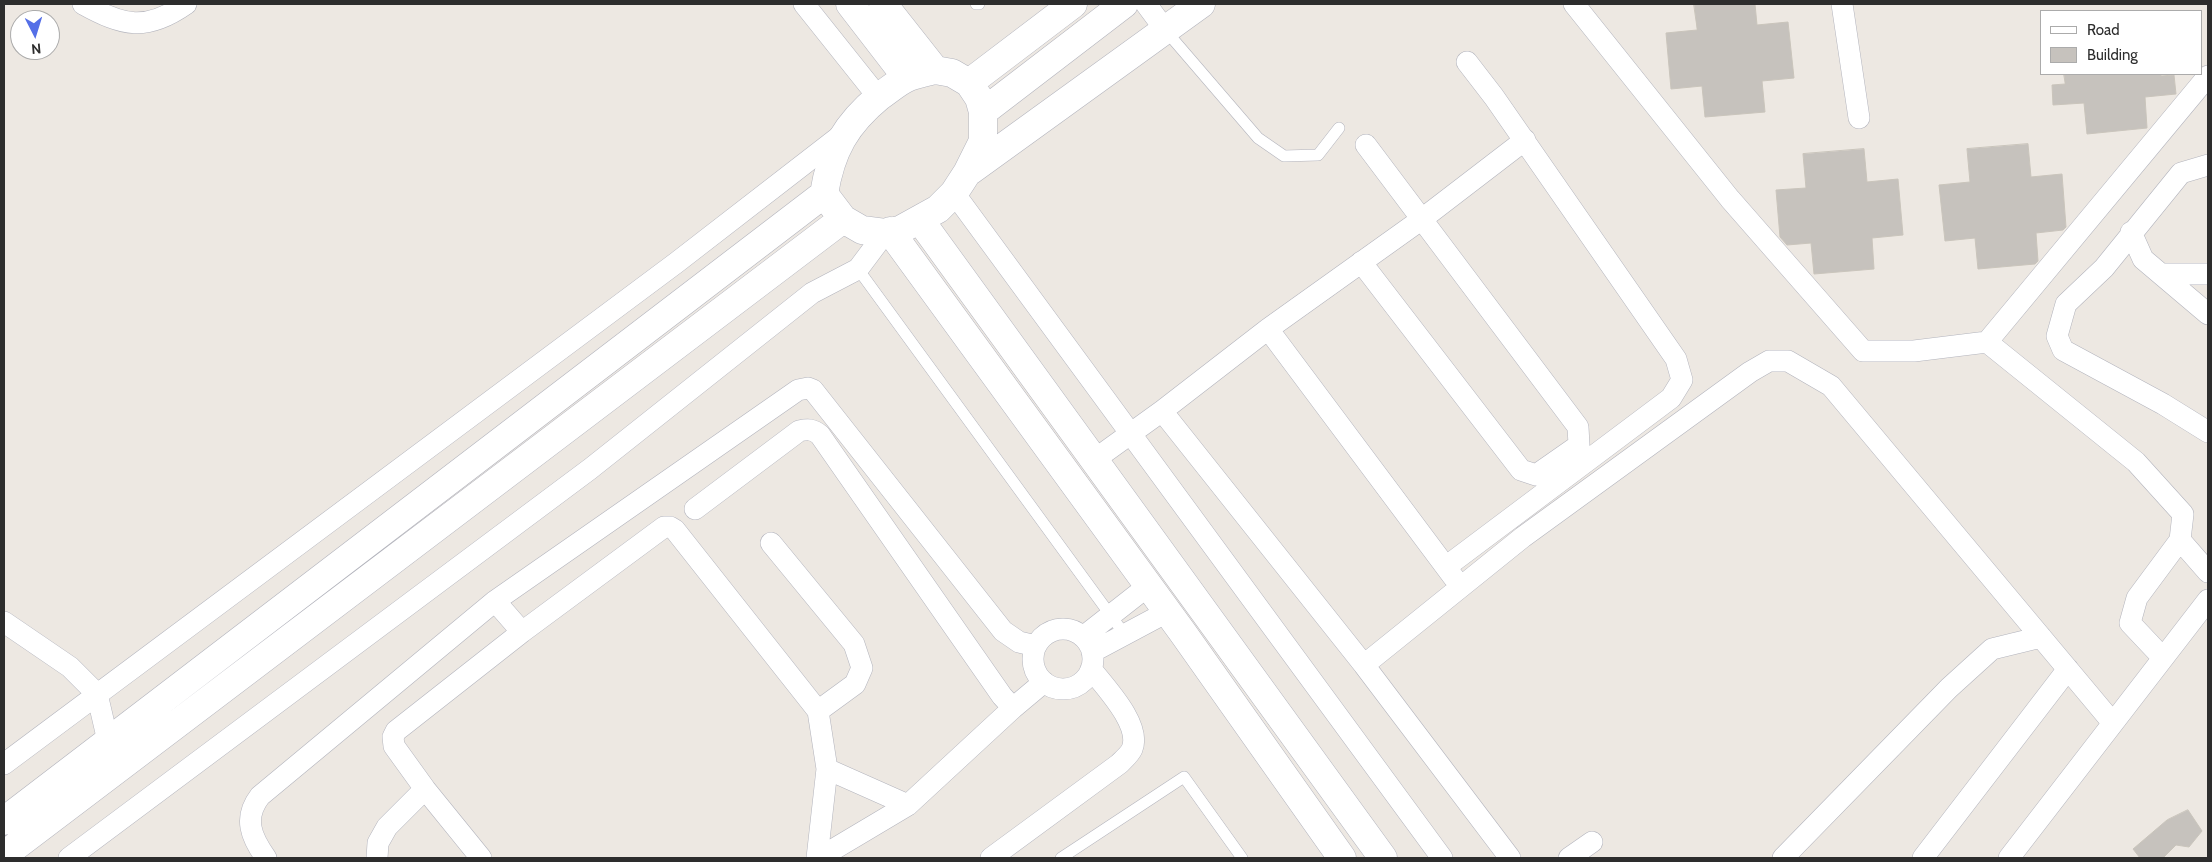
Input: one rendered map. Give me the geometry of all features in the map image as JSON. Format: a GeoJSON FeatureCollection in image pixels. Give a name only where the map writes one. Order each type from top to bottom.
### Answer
{"type":"FeatureCollection","features":[{"type":"Feature","properties":{"kind":"street"},"geometry":{"type":"LineString","coordinates":[[83,4],[122,22],[146,23],[172,14],[186,4]]}},
{"type":"Feature","properties":{"kind":"street"},"geometry":{"type":"LineString","coordinates":[[804,4],[879,98]]}},
{"type":"Feature","properties":{"kind":"street"},"geometry":{"type":"LineString","coordinates":[[850,4],[908,78]]}},
{"type":"Feature","properties":{"kind":"street"},"geometry":{"type":"LineString","coordinates":[[883,4],[935,70]]}},
{"type":"Feature","properties":{"kind":"street"},"geometry":{"type":"LineString","coordinates":[[970,83],[1073,4]]}},
{"type":"Feature","properties":{"kind":"street"},"geometry":{"type":"LineString","coordinates":[[983,112],[1124,4]]}},
{"type":"Feature","properties":{"kind":"street"},"geometry":{"type":"LineString","coordinates":[[1146,4],[1166,31]]}},
{"type":"Feature","properties":{"kind":"street"},"geometry":{"type":"LineString","coordinates":[[824,194],[843,219],[862,230],[888,232],[900,230],[920,220],[938,209],[961,183],[1202,4]]}},
{"type":"Feature","properties":{"kind":"street"},"geometry":{"type":"LineString","coordinates":[[1574,4],[1730,200],[1863,351],[1914,350],[1987,342],[2208,76]]}},
{"type":"Feature","properties":{"kind":"street"},"geometry":{"type":"LineString","coordinates":[[1842,4],[1859,118]]}},
{"type":"Feature","properties":{"kind":"street"},"geometry":{"type":"LineString","coordinates":[[1447,566],[1671,398],[1682,380],[1676,359],[1524,140],[1467,62]]}},
{"type":"Feature","properties":{"kind":"street"},"geometry":{"type":"LineString","coordinates":[[4,764],[676,263],[844,132],[861,112],[908,78],[935,70],[952,73],[970,83],[979,98],[983,112],[983,140],[961,183]]}},
{"type":"Feature","properties":{"kind":"street"},"geometry":{"type":"LineString","coordinates":[[4,821],[824,194],[828,168],[844,132]]}},
{"type":"Feature","properties":{"kind":"street"},"geometry":{"type":"LineString","coordinates":[[1094,460],[1162,411],[1268,329],[1422,219],[1524,140]]}},
{"type":"Feature","properties":{"kind":"street"},"geometry":{"type":"LineString","coordinates":[[1361,262],[1521,470],[1536,475],[1579,445],[1578,427],[1366,145]]}},
{"type":"Feature","properties":{"kind":"street"},"geometry":{"type":"LineString","coordinates":[[2208,164],[2181,173],[2104,268],[2066,304],[2057,336],[2063,350],[2163,404],[2208,432]]}},
{"type":"Feature","properties":{"kind":"street"},"geometry":{"type":"LineString","coordinates":[[961,183],[1129,434],[1442,858]]}},
{"type":"Feature","properties":{"kind":"street"},"geometry":{"type":"LineString","coordinates":[[4,855],[843,219]]}},
{"type":"Feature","properties":{"kind":"street"},"geometry":{"type":"LineString","coordinates":[[920,220],[1383,858]]}},
{"type":"Feature","properties":{"kind":"street"},"geometry":{"type":"LineString","coordinates":[[69,858],[582,475],[812,293],[858,269],[888,232]]}},
{"type":"Feature","properties":{"kind":"street"},"geometry":{"type":"LineString","coordinates":[[888,232],[1167,612],[1342,858]]}},
{"type":"Feature","properties":{"kind":"street"},"geometry":{"type":"LineString","coordinates":[[2132,232],[2143,259],[2208,314]]}},
{"type":"Feature","properties":{"kind":"street"},"geometry":{"type":"LineString","coordinates":[[2161,274],[2208,274]]}},
{"type":"Feature","properties":{"kind":"street"},"geometry":{"type":"LineString","coordinates":[[1268,329],[1447,566],[1460,586]]}},
{"type":"Feature","properties":{"kind":"street"},"geometry":{"type":"LineString","coordinates":[[1987,342],[2136,462],[2183,514],[2180,540],[2137,598],[2130,623],[2163,658]]}},
{"type":"Feature","properties":{"kind":"street"},"geometry":{"type":"LineString","coordinates":[[1364,665],[1523,537],[1750,372],[1769,361],[1788,361],[1831,386],[2112,722]]}},
{"type":"Feature","properties":{"kind":"street"},"geometry":{"type":"LineString","coordinates":[[266,858],[254,836],[250,820],[252,808],[260,796],[495,601],[798,390],[808,388],[813,390],[1002,631],[1019,642],[1036,646]]}},
{"type":"Feature","properties":{"kind":"street"},"geometry":{"type":"LineString","coordinates":[[1162,411],[1364,665],[1510,858]]}},
{"type":"Feature","properties":{"kind":"street"},"geometry":{"type":"LineString","coordinates":[[695,509],[799,431],[814,430],[820,435],[997,688],[1013,708]]}},
{"type":"Feature","properties":{"kind":"street"},"geometry":{"type":"LineString","coordinates":[[481,858],[425,789],[394,746],[393,737],[396,732],[522,632],[661,529],[670,527],[818,711],[827,769],[818,858]]}},
{"type":"Feature","properties":{"kind":"street"},"geometry":{"type":"LineString","coordinates":[[2180,540],[2208,572]]}},
{"type":"Feature","properties":{"kind":"street"},"geometry":{"type":"LineString","coordinates":[[771,543],[854,644],[860,658],[862,668],[855,684],[818,711]]}},
{"type":"Feature","properties":{"kind":"street"},"geometry":{"type":"LineString","coordinates":[[991,858],[1119,764],[1132,750],[1134,737],[1130,723],[1089,653],[1076,632],[1058,629],[1042,638],[1036,646],[1034,655],[1034,665],[1044,682],[1053,686],[1071,687],[1079,684],[1089,653],[1111,616],[1148,586]]}},
{"type":"Feature","properties":{"kind":"street"},"geometry":{"type":"LineString","coordinates":[[2009,858],[2112,722],[2208,600]]}},
{"type":"Feature","properties":{"kind":"street"},"geometry":{"type":"LineString","coordinates":[[495,601],[522,632]]}},
{"type":"Feature","properties":{"kind":"street"},"geometry":{"type":"LineString","coordinates":[[1089,653],[1167,612]]}},
{"type":"Feature","properties":{"kind":"street"},"geometry":{"type":"LineString","coordinates":[[4,622],[70,667],[97,694],[108,741]]}},
{"type":"Feature","properties":{"kind":"street"},"geometry":{"type":"LineString","coordinates":[[1783,858],[1949,688],[1992,650],[2041,637]]}},
{"type":"Feature","properties":{"kind":"street"},"geometry":{"type":"LineString","coordinates":[[1922,858],[2068,669]]}},
{"type":"Feature","properties":{"kind":"street"},"geometry":{"type":"LineString","coordinates":[[818,858],[908,805],[1013,708],[1044,682]]}},
{"type":"Feature","properties":{"kind":"street"},"geometry":{"type":"LineString","coordinates":[[827,769],[908,805]]}},
{"type":"Feature","properties":{"kind":"street"},"geometry":{"type":"LineString","coordinates":[[377,858],[378,843],[387,827],[425,789]]}},
{"type":"Feature","properties":{"kind":"street"},"geometry":{"type":"LineString","coordinates":[[1569,858],[1592,842]]}},
{"type":"Feature","properties":{"kind":"lane"},"geometry":{"type":"LineString","coordinates":[[1166,31],[1258,138],[1284,156],[1318,155],[1339,128]]}},
{"type":"Feature","properties":{"kind":"lane"},"geometry":{"type":"LineString","coordinates":[[858,269],[1125,635]]}},
{"type":"Feature","properties":{"kind":"lane"},"geometry":{"type":"LineString","coordinates":[[1061,858],[1184,777],[1242,858]]}},
{"type":"Feature","properties":{"kind":"building"},"geometry":{"type":"Polygon","coordinates":[[[1694,4],[1755,4],[1757,25],[1788,22],[1794,78],[1762,81],[1765,112],[1705,117],[1702,86],[1671,89],[1666,33],[1697,30],[1694,4]]]}},
{"type":"Feature","properties":{"kind":"building"},"geometry":{"type":"Polygon","coordinates":[[[2064,75],[2174,75],[2176,94],[2145,97],[2147,128],[2087,134],[2084,103],[2053,105],[2052,85],[2065,84],[2064,75]]]}},
{"type":"Feature","properties":{"kind":"building"},"geometry":{"type":"Polygon","coordinates":[[[2028,144],[2031,177],[2062,174],[2066,227],[2063,230],[2036,233],[2038,261],[2035,264],[1978,269],[1975,238],[1945,241],[1939,185],[1970,182],[1967,149],[2028,144]]]}},
{"type":"Feature","properties":{"kind":"building"},"geometry":{"type":"Polygon","coordinates":[[[1864,149],[1867,182],[1898,179],[1903,235],[1872,238],[1874,269],[1814,274],[1811,243],[1787,245],[1780,237],[1776,190],[1806,188],[1803,154],[1864,149]]]}},
{"type":"Feature","properties":{"kind":"building"},"geometry":{"type":"Polygon","coordinates":[[[2188,810],[2202,831],[2189,847],[2176,845],[2163,858],[2140,858],[2133,849],[2167,820],[2188,810]]]}}]}
